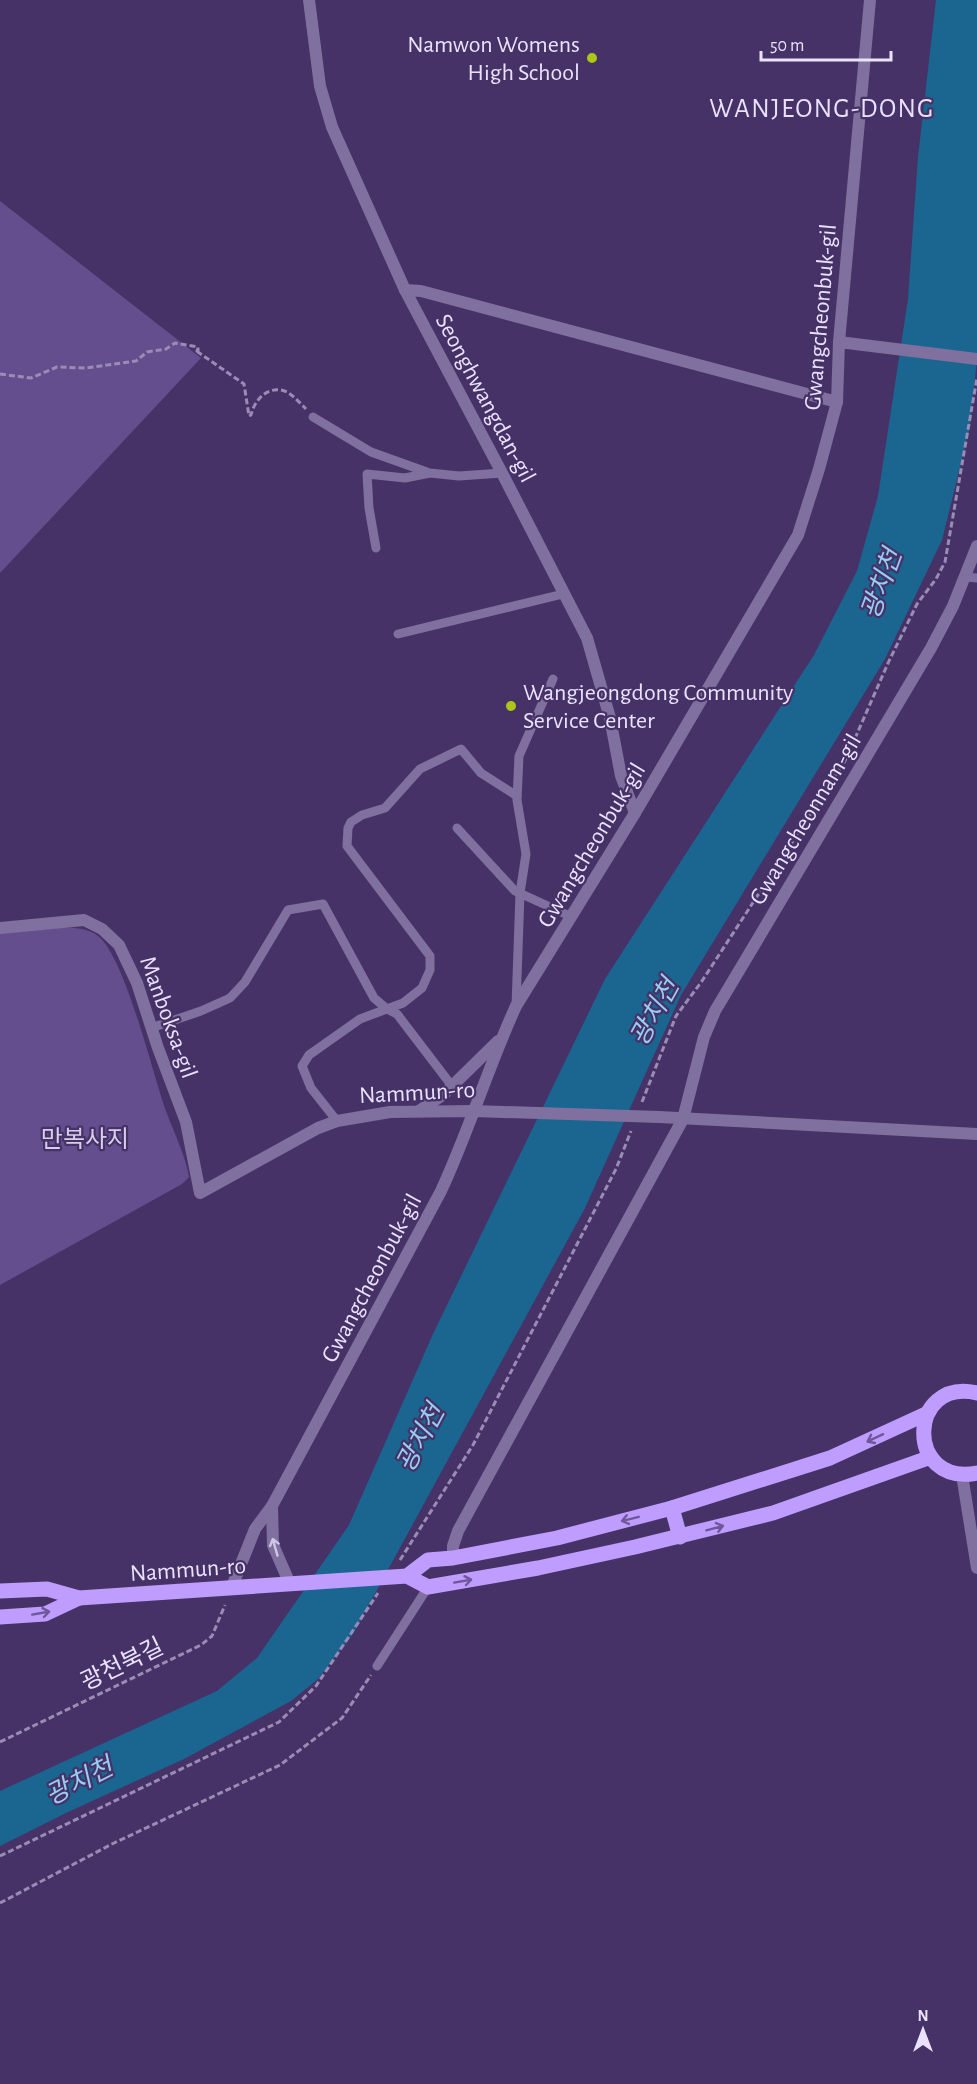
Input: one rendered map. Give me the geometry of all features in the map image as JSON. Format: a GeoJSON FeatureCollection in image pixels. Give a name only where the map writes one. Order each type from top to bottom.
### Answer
{"type":"FeatureCollection","features":[{"type":"Feature","properties":{"kind":"main road"},"geometry":{"type":"LineString","coordinates":[[969,1474],[948,1472],[931,1458],[923,1440],[923,1426],[936,1402],[948,1394],[962,1390],[976,1392]]}},
{"type":"Feature","properties":{"kind":"main road"},"geometry":{"type":"LineString","coordinates":[[928,1413],[830,1458],[672,1508],[557,1538],[453,1558],[428,1560],[408,1576],[428,1587],[538,1568],[680,1537],[773,1513],[931,1458]]}},
{"type":"Feature","properties":{"kind":"main road"},"geometry":{"type":"LineString","coordinates":[[672,1508],[680,1537]]}},
{"type":"Feature","properties":{"kind":"main road","name":"Nammun-ro"},"geometry":{"type":"LineString","coordinates":[[0,1591],[47,1589],[80,1598],[408,1576]]}},
{"type":"Feature","properties":{"kind":"main road","name":"Nammun-ro"},"geometry":{"type":"LineString","coordinates":[[0,1617],[45,1614],[80,1598]]}},
{"type":"Feature","properties":{"kind":"street","name":"Seonghwangdan-gil"},"geometry":{"type":"LineString","coordinates":[[309,0],[320,86],[332,127],[405,290],[587,638],[610,718],[621,776],[635,813]]}},
{"type":"Feature","properties":{"kind":"street","name":"Gwangcheonbuk-gil"},"geometry":{"type":"LineString","coordinates":[[231,1589],[255,1529],[272,1506],[441,1191],[458,1154],[501,1039],[516,1006],[635,813],[798,535],[819,470],[837,402],[839,342],[870,0]]}},
{"type":"Feature","properties":{"kind":"street"},"geometry":{"type":"LineString","coordinates":[[405,290],[421,291],[837,402]]}},
{"type":"Feature","properties":{"kind":"street"},"geometry":{"type":"LineString","coordinates":[[839,342],[977,359]]}},
{"type":"Feature","properties":{"kind":"street","name":"Gwangcheonnam-gil"},"geometry":{"type":"LineString","coordinates":[[453,1558],[453,1546],[458,1530],[683,1119],[704,1037],[716,1011],[971,577],[977,546]]}},
{"type":"Feature","properties":{"kind":"street","name":"Manboksa-gil"},"geometry":{"type":"LineString","coordinates":[[0,928],[84,920],[102,928],[119,945],[137,983],[186,1122],[200,1193]]}},
{"type":"Feature","properties":{"kind":"street"},"geometry":{"type":"LineString","coordinates":[[419,1111],[452,1086],[501,1039]]}},
{"type":"Feature","properties":{"kind":"street","name":"Nammun-ro"},"geometry":{"type":"LineString","coordinates":[[200,1193],[318,1128],[337,1121],[390,1112],[511,1111],[683,1119]]}},
{"type":"Feature","properties":{"kind":"street"},"geometry":{"type":"LineString","coordinates":[[683,1119],[977,1134]]}},
{"type":"Feature","properties":{"kind":"street"},"geometry":{"type":"LineString","coordinates":[[969,1474],[977,1568]]}},
{"type":"Feature","properties":{"kind":"street","name":"Gwangcheonbuk-gil"},"geometry":{"type":"LineString","coordinates":[[272,1506],[273,1545],[295,1584]]}},
{"type":"Feature","properties":{"kind":"lane"},"geometry":{"type":"LineString","coordinates":[[313,417],[371,452],[430,473],[459,476],[502,473]]}},
{"type":"Feature","properties":{"kind":"lane"},"geometry":{"type":"LineString","coordinates":[[376,548],[369,508],[367,474],[405,478],[430,473]]}},
{"type":"Feature","properties":{"kind":"lane"},"geometry":{"type":"LineString","coordinates":[[398,634],[563,594]]}},
{"type":"Feature","properties":{"kind":"lane"},"geometry":{"type":"LineString","coordinates":[[516,1006],[520,893],[526,854],[517,796],[519,756],[553,679]]}},
{"type":"Feature","properties":{"kind":"lane"},"geometry":{"type":"LineString","coordinates":[[337,1121],[312,1088],[302,1066],[309,1055],[360,1019],[403,1003],[422,988],[430,970],[430,957],[347,846],[348,828],[351,822],[362,815],[385,808],[420,769],[461,749],[481,773],[517,796]]}},
{"type":"Feature","properties":{"kind":"lane"},"geometry":{"type":"LineString","coordinates":[[457,828],[515,891],[572,917]]}},
{"type":"Feature","properties":{"kind":"lane"},"geometry":{"type":"LineString","coordinates":[[151,1028],[201,1011],[230,998],[245,982],[288,910],[323,904],[374,998],[387,1009],[398,1014],[452,1086]]}},
{"type":"Feature","properties":{"kind":"lane"},"geometry":{"type":"LineString","coordinates":[[377,1666],[428,1587]]}},
{"type":"Feature","properties":{"kind":"path"},"geometry":{"type":"LineString","coordinates":[[0,374],[31,378],[57,367],[86,369],[136,361],[147,352],[166,349],[175,343],[198,347],[198,351],[195,350],[202,356],[244,384],[249,416],[260,397],[279,389],[290,393],[313,417]]}},
{"type":"Feature","properties":{"kind":"path"},"geometry":{"type":"LineString","coordinates":[[641,1104],[676,1016],[709,971],[845,761],[917,604],[936,579],[945,562],[977,378]]}},
{"type":"Feature","properties":{"kind":"path"},"geometry":{"type":"LineString","coordinates":[[399,1561],[473,1445],[616,1169],[633,1125]]}},
{"type":"Feature","properties":{"kind":"path","name":"광천북길"},"geometry":{"type":"LineString","coordinates":[[0,1742],[201,1645],[212,1636],[231,1589]]}},
{"type":"Feature","properties":{"kind":"path"},"geometry":{"type":"LineString","coordinates":[[0,1856],[279,1722],[316,1686],[380,1590]]}},
{"type":"Feature","properties":{"kind":"path"},"geometry":{"type":"LineString","coordinates":[[0,1903],[112,1844],[280,1765],[342,1718],[377,1666]]}},
{"type":"Feature","properties":{"kind":"green space"},"geometry":{"type":"Polygon","coordinates":[[[0,201],[201,358],[0,573],[0,201]]]}},
{"type":"Feature","properties":{"kind":"green space","name":"만복사지"},"geometry":{"type":"Polygon","coordinates":[[[58,927],[79,928],[94,933],[108,948],[118,967],[189,1177],[182,1184],[0,1285],[0,933],[58,927]]]}},
{"type":"Feature","properties":{"kind":"water","name":"광치천"},"geometry":{"type":"Polygon","coordinates":[[[936,0],[977,0],[977,359],[970,427],[942,540],[885,659],[681,995],[585,1208],[353,1634],[318,1679],[291,1701],[184,1759],[0,1846],[0,1791],[217,1691],[257,1658],[349,1525],[433,1334],[605,979],[814,655],[857,571],[878,496],[908,299],[918,157],[936,0]]]}},
{"type":"Feature","properties":{"kind":"place","name":"Namwon Womens High School"},"geometry":{"type":"Point","coordinates":[592,58]}},
{"type":"Feature","properties":{"kind":"place","name":"Wangjeongdong Community Service Center"},"geometry":{"type":"Point","coordinates":[511,706]}},
{"type":"Feature","properties":{"kind":"district","name":"WANJEONG-DONG"},"geometry":{"type":"Point","coordinates":[822,108]}}]}
